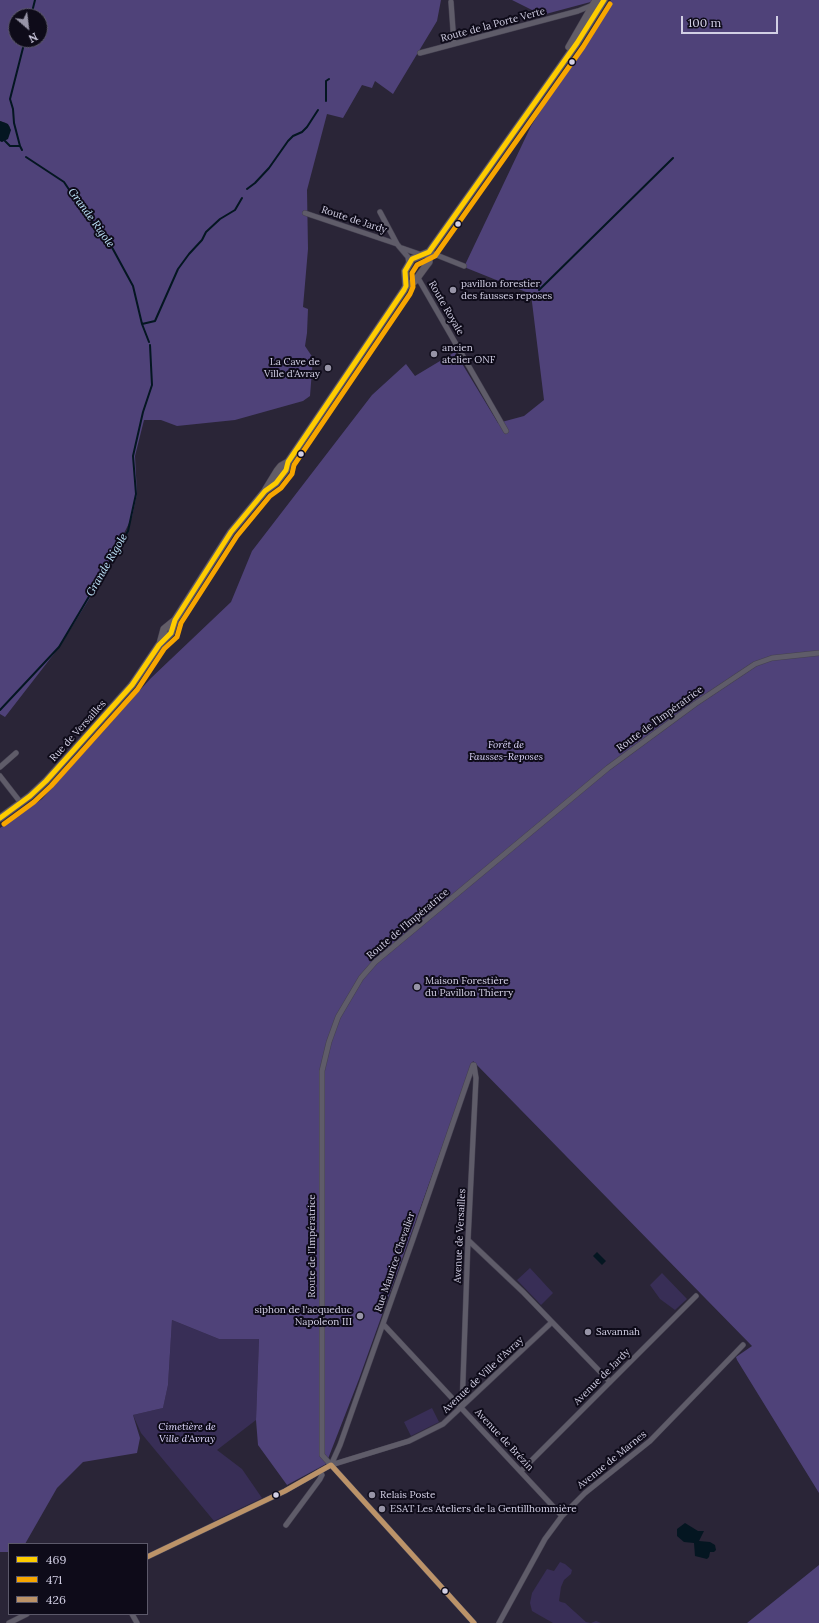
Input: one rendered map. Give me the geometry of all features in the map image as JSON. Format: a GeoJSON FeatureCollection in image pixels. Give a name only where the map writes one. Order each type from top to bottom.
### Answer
{"type":"FeatureCollection","features":[{"type":"Feature","properties":{"kind":"main road"},"geometry":{"type":"LineString","coordinates":[[429,252],[429,262],[418,278],[413,283],[406,286],[405,271],[412,259],[429,252],[558,68],[598,2]]}},
{"type":"Feature","properties":{"kind":"main road","name":"Rue de Versailles"},"geometry":{"type":"LineString","coordinates":[[0,818],[21,803],[46,781],[132,685],[159,645],[164,629],[175,620],[231,532],[265,492],[272,477],[281,466],[288,462],[366,348],[406,286]]}},
{"type":"Feature","properties":{"kind":"street"},"geometry":{"type":"LineString","coordinates":[[452,2],[454,44]]}},
{"type":"Feature","properties":{"kind":"street","name":"Route de la Porte Verte"},"geometry":{"type":"LineString","coordinates":[[420,53],[578,11],[598,2]]}},
{"type":"Feature","properties":{"kind":"street"},"geometry":{"type":"LineString","coordinates":[[380,212],[397,244],[402,248],[408,257],[409,264]]}},
{"type":"Feature","properties":{"kind":"street","name":"Route de Jardy"},"geometry":{"type":"LineString","coordinates":[[305,213],[397,244]]}},
{"type":"Feature","properties":{"kind":"street"},"geometry":{"type":"LineString","coordinates":[[402,248],[422,255]]}},
{"type":"Feature","properties":{"kind":"street"},"geometry":{"type":"LineString","coordinates":[[429,252],[464,266]]}},
{"type":"Feature","properties":{"kind":"street","name":"Route Royale"},"geometry":{"type":"LineString","coordinates":[[418,278],[506,431]]}},
{"type":"Feature","properties":{"kind":"street","name":"Route de l'Impératrice"},"geometry":{"type":"LineString","coordinates":[[331,1465],[322,1455],[322,1071],[329,1042],[338,1017],[361,978],[375,962],[608,768],[695,704],[737,675],[760,662],[772,658],[819,652]]}},
{"type":"Feature","properties":{"kind":"street"},"geometry":{"type":"LineString","coordinates":[[0,767],[16,753]]}},
{"type":"Feature","properties":{"kind":"street"},"geometry":{"type":"LineString","coordinates":[[0,776],[21,803]]}},
{"type":"Feature","properties":{"kind":"street","name":"Rue Maurice Chevalier"},"geometry":{"type":"LineString","coordinates":[[331,1465],[340,1445],[383,1324],[473,1064]]}},
{"type":"Feature","properties":{"kind":"street","name":"Avenue de Versailles"},"geometry":{"type":"LineString","coordinates":[[462,1408],[476,1078],[473,1064]]}},
{"type":"Feature","properties":{"kind":"street"},"geometry":{"type":"LineString","coordinates":[[468,1240],[552,1322],[610,1382]]}},
{"type":"Feature","properties":{"kind":"street","name":"Avenue de Jardy"},"geometry":{"type":"LineString","coordinates":[[521,1471],[696,1296]]}},
{"type":"Feature","properties":{"kind":"street","name":"Avenue de Ville d'Avray"},"geometry":{"type":"LineString","coordinates":[[148,1557],[285,1491],[331,1465],[409,1441],[444,1424],[552,1322]]}},
{"type":"Feature","properties":{"kind":"street","name":"Avenue de Brézin"},"geometry":{"type":"LineString","coordinates":[[383,1324],[562,1516]]}},
{"type":"Feature","properties":{"kind":"street","name":"Avenue de Marnes"},"geometry":{"type":"LineString","coordinates":[[499,1623],[545,1539],[562,1516],[585,1493],[650,1441],[743,1345]]}},
{"type":"Feature","properties":{"kind":"street"},"geometry":{"type":"LineString","coordinates":[[331,1465],[474,1623]]}},
{"type":"Feature","properties":{"kind":"street"},"geometry":{"type":"LineString","coordinates":[[286,1525],[320,1479],[322,1475],[320,1471]]}},
{"type":"Feature","properties":{"kind":"street"},"geometry":{"type":"LineString","coordinates":[[9,1623],[26,1615]]}},
{"type":"Feature","properties":{"kind":"green space"},"geometry":{"type":"Polygon","coordinates":[[[0,0],[441,0],[437,21],[393,94],[375,81],[372,88],[362,85],[343,118],[327,114],[307,190],[308,249],[303,307],[308,309],[305,346],[313,358],[310,396],[303,401],[235,420],[177,426],[161,420],[144,420],[135,456],[137,494],[132,517],[101,580],[60,646],[5,717],[0,714],[0,141],[2,142],[10,127],[6,123],[0,121],[0,0]]]}},
{"type":"Feature","properties":{"kind":"green space"},"geometry":{"type":"Polygon","coordinates":[[[512,0],[598,0],[542,15],[512,0]]]}},
{"type":"Feature","properties":{"kind":"green space","name":"Forêt de Fausses-Reposes"},"geometry":{"type":"Polygon","coordinates":[[[611,0],[819,0],[819,1493],[737,1360],[736,1357],[752,1346],[473,1061],[359,1379],[326,1464],[287,1485],[258,1445],[256,1420],[259,1339],[219,1339],[172,1320],[168,1385],[163,1408],[133,1415],[140,1438],[137,1453],[83,1462],[57,1488],[26,1543],[8,1543],[8,1552],[0,1552],[0,828],[42,799],[150,679],[231,602],[252,551],[372,395],[406,364],[415,376],[455,352],[498,423],[524,416],[544,400],[531,294],[464,267],[531,126],[611,0]]]}},
{"type":"Feature","properties":{"kind":"green space"},"geometry":{"type":"Polygon","coordinates":[[[530,1268],[553,1293],[541,1305],[517,1280],[530,1268]]]}},
{"type":"Feature","properties":{"kind":"green space"},"geometry":{"type":"Polygon","coordinates":[[[662,1273],[687,1299],[675,1310],[660,1299],[650,1285],[662,1273]]]}},
{"type":"Feature","properties":{"kind":"green space","name":"Cimetière de Ville d'Avray"},"geometry":{"type":"Polygon","coordinates":[[[172,1320],[219,1339],[259,1339],[256,1420],[217,1450],[242,1469],[262,1498],[214,1521],[141,1433],[133,1415],[163,1408],[168,1385],[172,1320]]]}},
{"type":"Feature","properties":{"kind":"green space"},"geometry":{"type":"Polygon","coordinates":[[[432,1408],[439,1422],[411,1436],[404,1422],[432,1408]]]}},
{"type":"Feature","properties":{"kind":"green space"},"geometry":{"type":"Polygon","coordinates":[[[560,1562],[572,1570],[571,1574],[564,1580],[561,1587],[559,1601],[565,1603],[586,1622],[591,1623],[553,1623],[532,1611],[530,1603],[532,1593],[547,1569],[554,1571],[560,1562]]]}},
{"type":"Feature","properties":{"kind":"green space"},"geometry":{"type":"Polygon","coordinates":[[[819,1565],[819,1623],[747,1623],[819,1565]]]}},
{"type":"Feature","properties":{"kind":"water"},"geometry":{"type":"Polygon","coordinates":[[[0,121],[8,124],[11,130],[8,139],[2,142],[0,141],[0,121]]]}},
{"type":"Feature","properties":{"kind":"water"},"geometry":{"type":"Polygon","coordinates":[[[597,1252],[606,1261],[602,1265],[593,1256],[597,1252]]]}},
{"type":"Feature","properties":{"kind":"water"},"geometry":{"type":"Polygon","coordinates":[[[685,1523],[698,1531],[704,1531],[699,1541],[710,1542],[715,1545],[716,1550],[714,1552],[710,1552],[707,1559],[695,1556],[694,1543],[684,1542],[677,1536],[677,1529],[685,1523]]]}},
{"type":"Feature","properties":{"kind":"waterway","name":"Grande Rigole"},"geometry":{"type":"LineString","coordinates":[[33,8],[35,0]]}},
{"type":"Feature","properties":{"kind":"waterway","name":"Grande Rigole"},"geometry":{"type":"LineString","coordinates":[[22,150],[14,123],[13,109],[10,99],[23,48]]}},
{"type":"Feature","properties":{"kind":"waterway"},"geometry":{"type":"LineString","coordinates":[[326,101],[326,81],[329,79]]}},
{"type":"Feature","properties":{"kind":"waterway"},"geometry":{"type":"LineString","coordinates":[[247,189],[269,168],[288,141],[307,127],[318,110]]}},
{"type":"Feature","properties":{"kind":"waterway"},"geometry":{"type":"LineString","coordinates":[[5,141],[10,146],[19,146]]}},
{"type":"Feature","properties":{"kind":"waterway","name":"Grande Rigole"},"geometry":{"type":"LineString","coordinates":[[26,157],[64,182],[82,209],[108,240],[133,286],[142,324],[149,342]]}},
{"type":"Feature","properties":{"kind":"waterway"},"geometry":{"type":"LineString","coordinates":[[539,290],[673,158]]}},
{"type":"Feature","properties":{"kind":"waterway"},"geometry":{"type":"LineString","coordinates":[[142,324],[155,321],[178,269],[202,240],[206,232],[220,219],[235,210],[242,198]]}},
{"type":"Feature","properties":{"kind":"waterway","name":"Grande Rigole"},"geometry":{"type":"LineString","coordinates":[[0,710],[59,647],[128,531],[136,494],[133,456],[143,412],[152,385],[150,345]]}},
{"type":"Feature","properties":{"kind":"transit line","name":"469"},"geometry":{"type":"LineString","coordinates":[[0,818],[30,796],[46,781],[132,685],[159,645],[171,633],[175,620],[231,532],[265,491],[276,483],[286,470],[288,462],[404,290],[406,286],[405,271],[412,259],[429,252],[577,43],[604,0]]}},
{"type":"Feature","properties":{"kind":"transit line","name":"471"},"geometry":{"type":"LineString","coordinates":[[4,824],[34,802],[51,786],[137,690],[164,649],[177,637],[181,623],[237,536],[270,496],[281,488],[292,474],[294,465],[410,294],[413,287],[412,273],[417,265],[435,256],[583,47],[610,4]]}},
{"type":"Feature","properties":{"kind":"transit line","name":"426"},"geometry":{"type":"LineString","coordinates":[[148,1557],[285,1491],[331,1465],[474,1623]]}},
{"type":"Feature","properties":{"kind":"place","name":"pavillon forestier des fausses reposes"},"geometry":{"type":"Point","coordinates":[453,290]}},
{"type":"Feature","properties":{"kind":"place","name":"ancien atelier ONF"},"geometry":{"type":"Point","coordinates":[434,354]}},
{"type":"Feature","properties":{"kind":"place","name":"La Cave de Ville d'Avray"},"geometry":{"type":"Point","coordinates":[328,368]}},
{"type":"Feature","properties":{"kind":"place","name":"Maison Forestière du Pavillon Thierry"},"geometry":{"type":"Point","coordinates":[417,987]}},
{"type":"Feature","properties":{"kind":"place","name":"siphon de l'acqueduc Napoleon III"},"geometry":{"type":"Point","coordinates":[360,1316]}},
{"type":"Feature","properties":{"kind":"place","name":"Savannah"},"geometry":{"type":"Point","coordinates":[588,1332]}},
{"type":"Feature","properties":{"kind":"place","name":"Relais Poste"},"geometry":{"type":"Point","coordinates":[372,1495]}},
{"type":"Feature","properties":{"kind":"place","name":"ESAT Les Ateliers de la Gentillhommière"},"geometry":{"type":"Point","coordinates":[382,1509]}}]}
